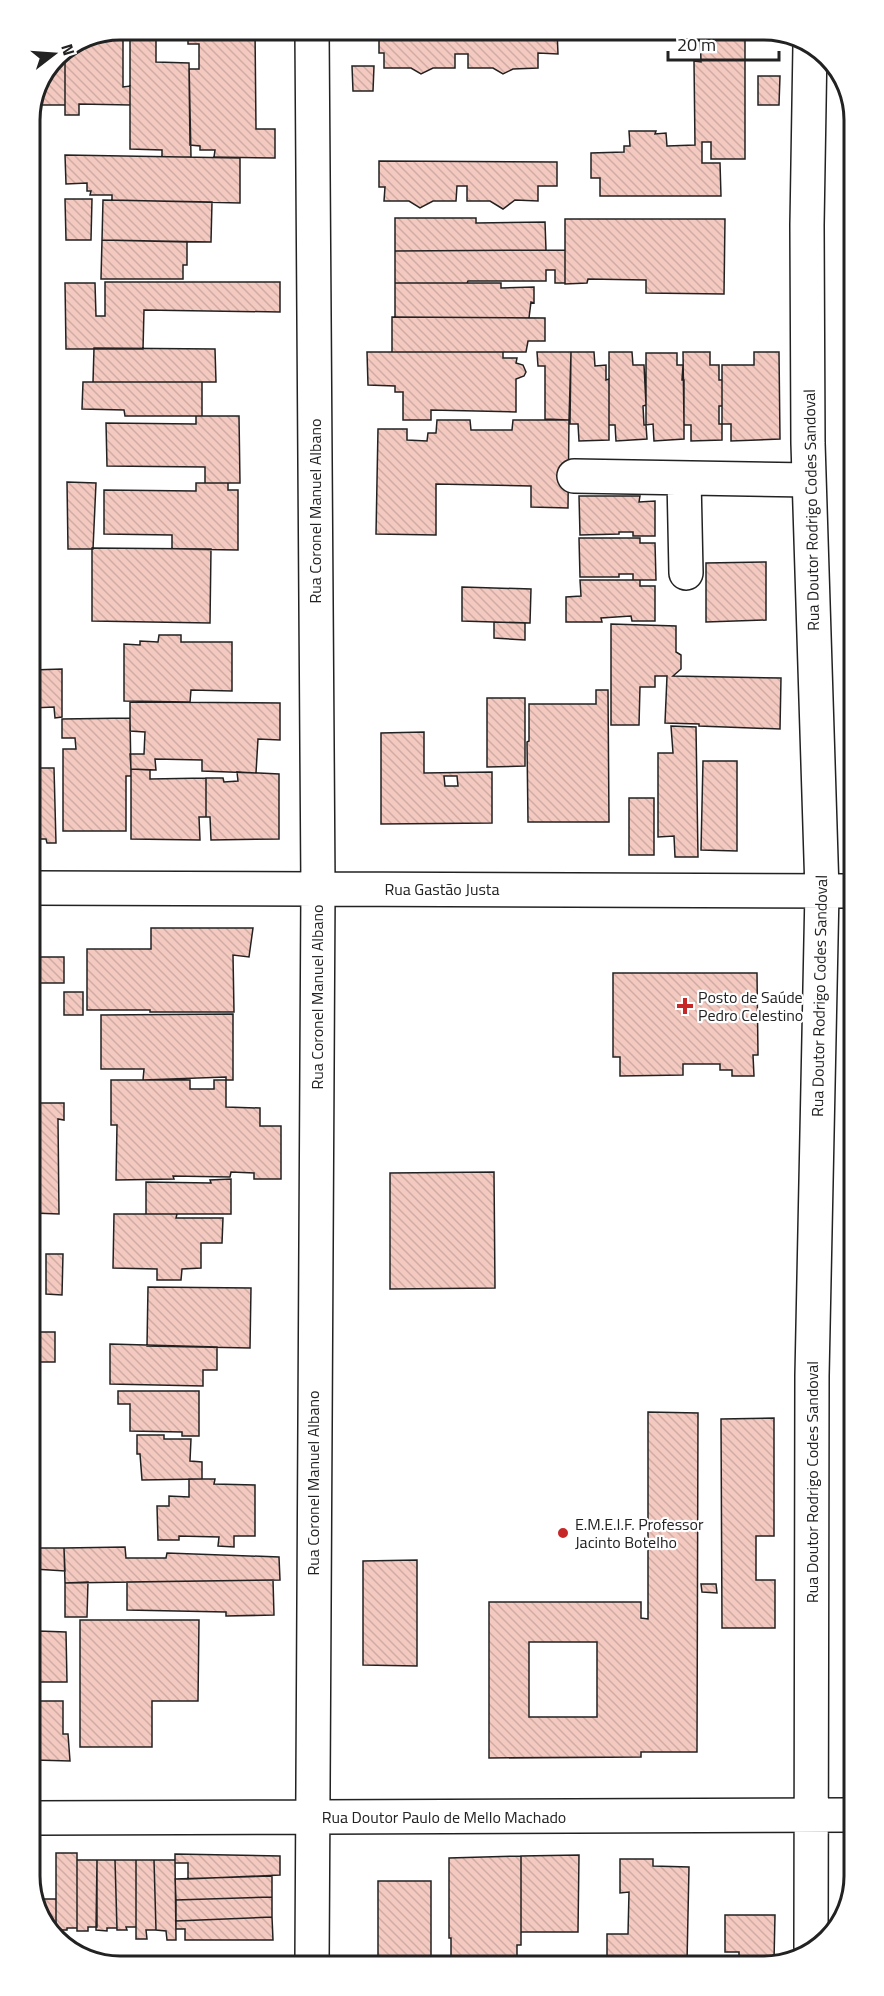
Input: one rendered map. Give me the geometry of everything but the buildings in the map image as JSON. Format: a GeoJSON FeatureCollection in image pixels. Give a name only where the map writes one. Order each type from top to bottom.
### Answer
{"type":"FeatureCollection","features":[{"type":"Feature","properties":{"kind":"street","name":"Rua Coronel Manuel Albano"},"geometry":{"type":"LineString","coordinates":[[312,40],[318,888],[312,1955]]}},
{"type":"Feature","properties":{"kind":"street","name":"Rua Doutor Rodrigo Codes Sandoval"},"geometry":{"type":"LineString","coordinates":[[810,56],[807,225],[809,480],[837,891],[812,1376],[811,1940]]}},
{"type":"Feature","properties":{"kind":"street"},"geometry":{"type":"LineString","coordinates":[[574,476],[809,480]]}},
{"type":"Feature","properties":{"kind":"street"},"geometry":{"type":"LineString","coordinates":[[684,478],[686,573]]}},
{"type":"Feature","properties":{"kind":"street","name":"Rua Gastão Justa"},"geometry":{"type":"LineString","coordinates":[[41,888],[837,891]]}},
{"type":"Feature","properties":{"kind":"street","name":"Rua Doutor Paulo de Mello Machado"},"geometry":{"type":"LineString","coordinates":[[40,1818],[844,1815]]}},
{"type":"Feature","properties":{"kind":"place","name":"Posto de Saúde Pedro Celestino"},"geometry":{"type":"Point","coordinates":[685,1006]}},
{"type":"Feature","properties":{"kind":"place","name":"E.M.E.I.F. Professor Jacinto Botelho"},"geometry":{"type":"Point","coordinates":[563,1533]}}]}
